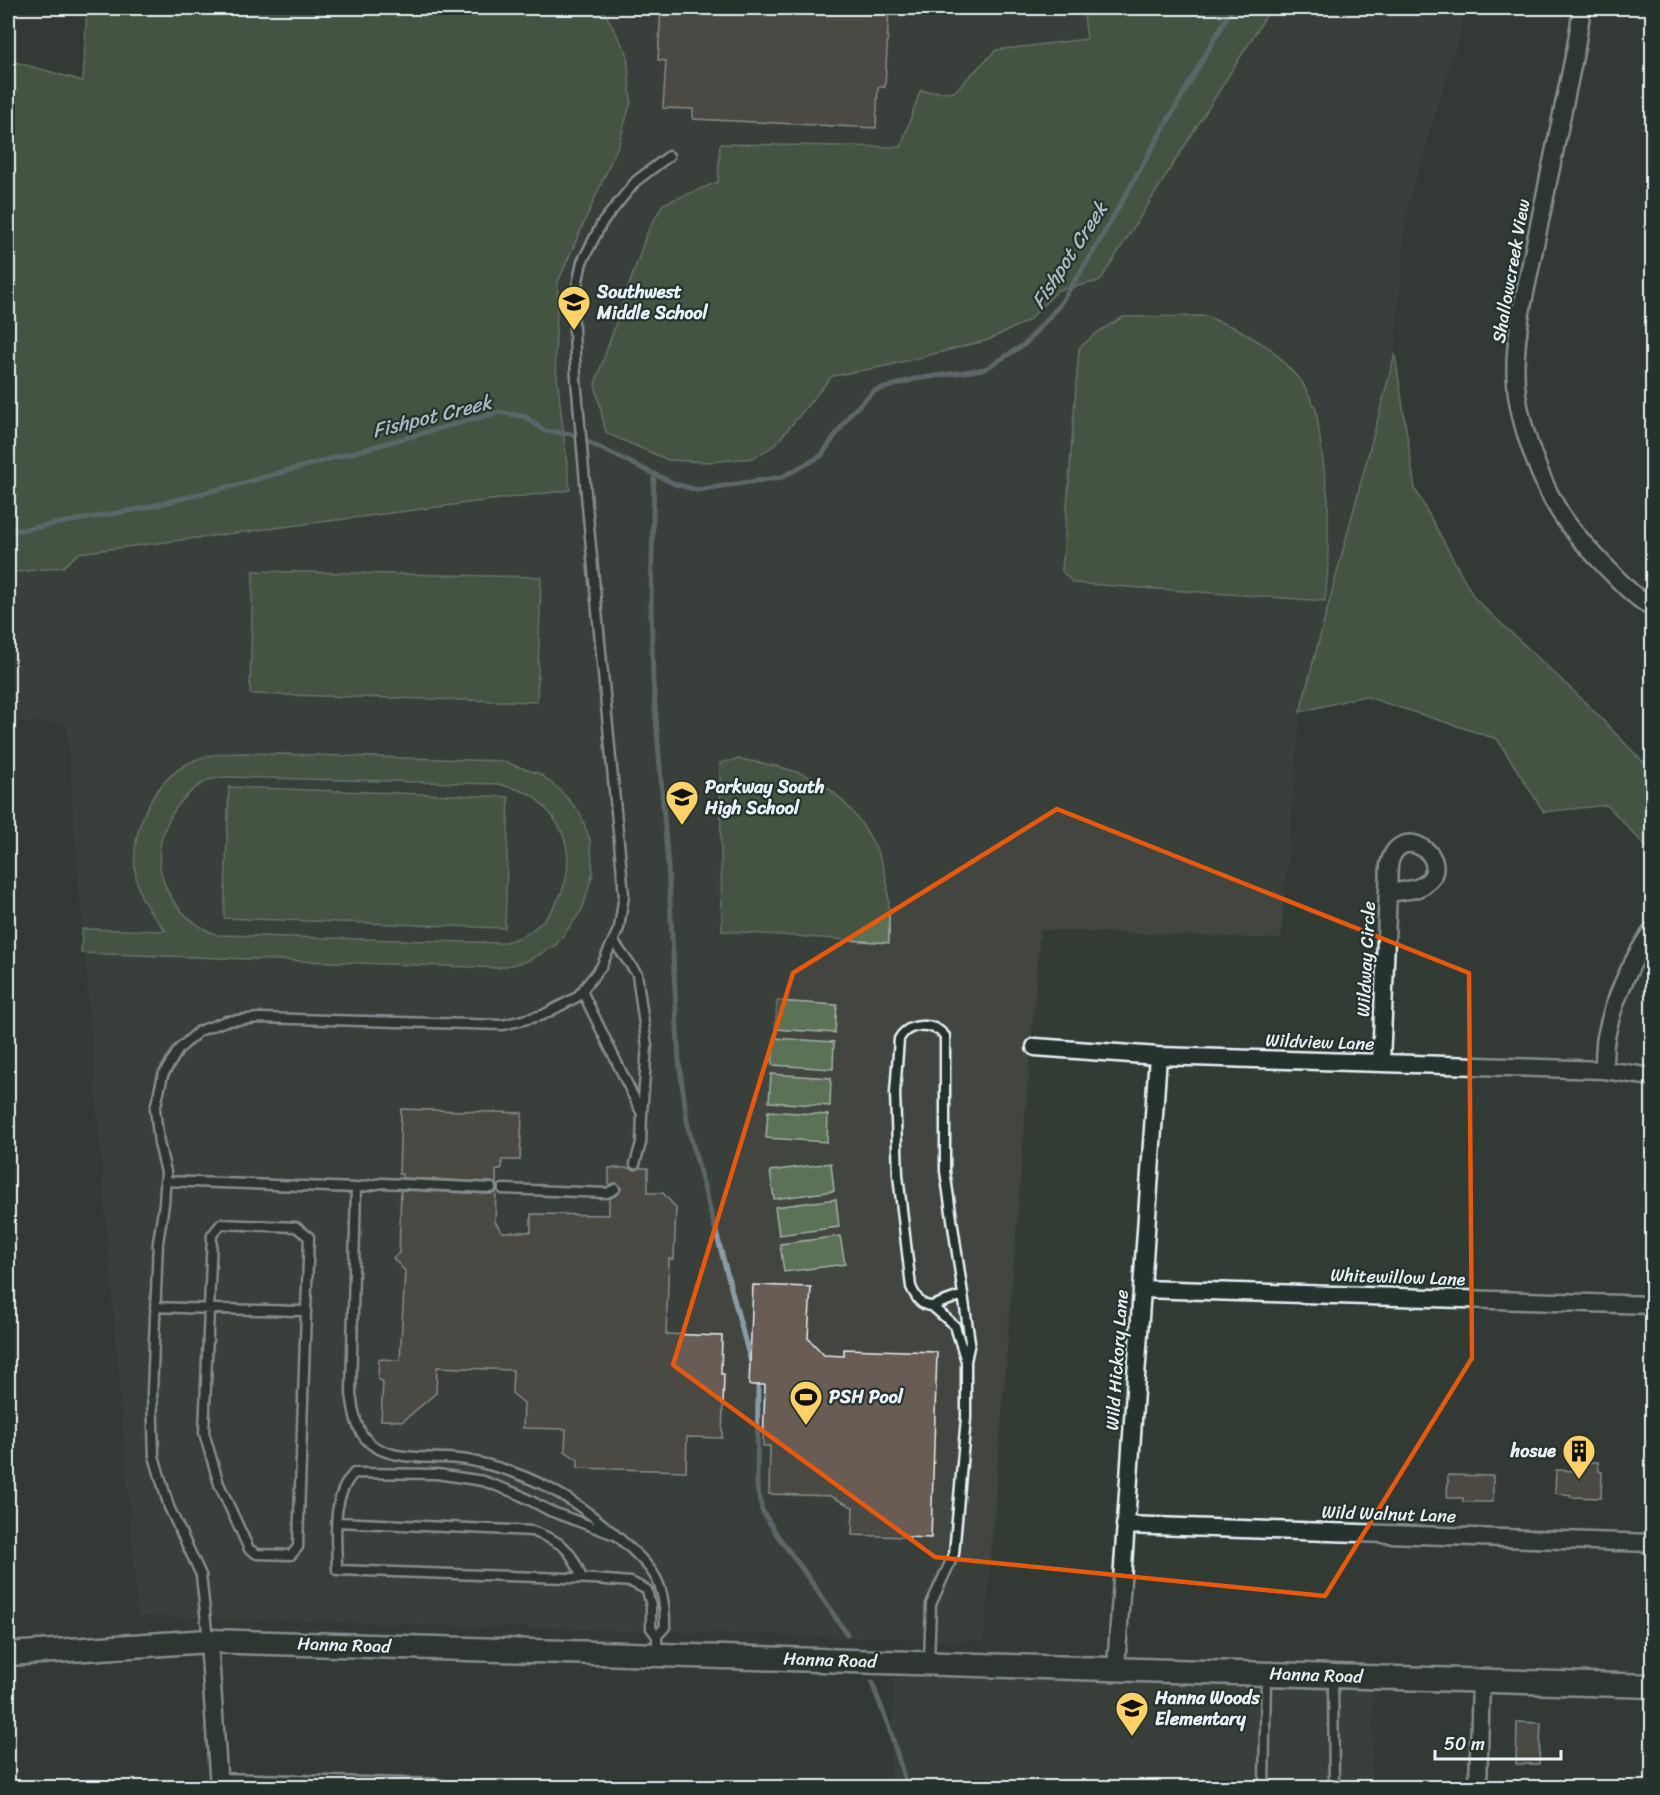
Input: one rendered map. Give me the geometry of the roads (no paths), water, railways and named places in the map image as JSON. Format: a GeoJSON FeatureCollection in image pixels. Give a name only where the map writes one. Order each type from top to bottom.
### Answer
{"type":"FeatureCollection","features":[{"type":"Feature","properties":{"kind":"street","name":"Shallowcreek View"},"geometry":{"type":"LineString","coordinates":[[1582,8],[1521,312],[1515,349],[1516,385],[1524,430],[1549,491],[1565,520],[1618,578],[1643,602],[1653,607]]}},
{"type":"Feature","properties":{"kind":"street","name":"Wildway Circle"},"geometry":{"type":"LineString","coordinates":[[1381,1063],[1388,893]]}},
{"type":"Feature","properties":{"kind":"street"},"geometry":{"type":"LineString","coordinates":[[1604,1070],[1606,1038],[1615,1005],[1641,948],[1653,931]]}},
{"type":"Feature","properties":{"kind":"street","name":"Wildview Lane"},"geometry":{"type":"LineString","coordinates":[[1035,1047],[1158,1056],[1604,1070],[1653,1077]]}},
{"type":"Feature","properties":{"kind":"street","name":"Wild Hickory Lane"},"geometry":{"type":"LineString","coordinates":[[1116,1668],[1158,1056]]}},
{"type":"Feature","properties":{"kind":"street","name":"Whitewillow Lane"},"geometry":{"type":"LineString","coordinates":[[1142,1289],[1653,1305]]}},
{"type":"Feature","properties":{"kind":"street","name":"Wild Walnut Lane"},"geometry":{"type":"LineString","coordinates":[[1125,1525],[1653,1543]]}},
{"type":"Feature","properties":{"kind":"street"},"geometry":{"type":"LineString","coordinates":[[208,1641],[219,1785],[438,1788]]}},
{"type":"Feature","properties":{"kind":"street","name":"Hanna Road"},"geometry":{"type":"LineString","coordinates":[[8,1654],[208,1641],[657,1645],[929,1662],[1653,1686]]}},
{"type":"Feature","properties":{"kind":"street"},"geometry":{"type":"LineString","coordinates":[[1478,1788],[1481,1680]]}},
{"type":"Feature","properties":{"kind":"lane"},"geometry":{"type":"LineString","coordinates":[[208,1641],[201,1575],[169,1507],[154,1456],[152,1393],[155,1307],[158,1242],[166,1172],[154,1109],[163,1075],[179,1049],[199,1031],[226,1021],[260,1018],[503,1025],[543,1015],[577,997],[601,968],[619,928],[624,895],[576,379],[573,304],[582,262],[602,223],[636,181],[669,156]]}},
{"type":"Feature","properties":{"kind":"lane"},"geometry":{"type":"LineString","coordinates":[[613,941],[637,974],[647,1046],[641,1143],[635,1164]]}},
{"type":"Feature","properties":{"kind":"lane"},"geometry":{"type":"LineString","coordinates":[[582,991],[642,1114]]}},
{"type":"Feature","properties":{"kind":"lane"},"geometry":{"type":"LineString","coordinates":[[929,1662],[931,1604],[954,1554],[966,1418],[966,1361],[970,1342],[945,1171],[945,1036],[940,1030],[921,1025],[909,1027],[898,1039],[895,1093],[898,1175],[912,1287],[918,1300],[925,1306],[932,1306],[963,1295]]}},
{"type":"Feature","properties":{"kind":"lane"},"geometry":{"type":"LineString","coordinates":[[165,1181],[356,1188],[382,1183],[491,1188]]}},
{"type":"Feature","properties":{"kind":"lane"},"geometry":{"type":"LineString","coordinates":[[356,1188],[351,1393],[354,1418],[362,1435],[375,1447],[390,1454],[464,1460],[499,1467],[543,1484],[585,1510],[639,1556],[656,1578],[665,1603],[665,1627],[657,1645]]}},
{"type":"Feature","properties":{"kind":"lane"},"geometry":{"type":"LineString","coordinates":[[503,1189],[607,1193],[615,1189]]}},
{"type":"Feature","properties":{"kind":"lane"},"geometry":{"type":"LineString","coordinates":[[221,1224],[296,1227],[309,1238],[306,1311],[298,1547],[291,1555],[257,1554],[249,1549],[219,1484],[204,1433],[212,1235],[221,1224]]}},
{"type":"Feature","properties":{"kind":"lane"},"geometry":{"type":"LineString","coordinates":[[932,1306],[955,1326],[966,1361]]}},
{"type":"Feature","properties":{"kind":"lane"},"geometry":{"type":"LineString","coordinates":[[155,1307],[306,1311]]}},
{"type":"Feature","properties":{"kind":"lane"},"geometry":{"type":"LineString","coordinates":[[617,1536],[550,1511],[518,1494],[483,1481],[437,1474],[354,1473],[346,1482],[338,1501],[337,1570],[582,1578],[631,1582],[647,1590],[651,1606],[651,1628],[657,1645]]}},
{"type":"Feature","properties":{"kind":"lane"},"geometry":{"type":"LineString","coordinates":[[338,1522],[532,1531],[557,1540],[573,1557],[582,1578]]}},
{"type":"Feature","properties":{"kind":"lane"},"geometry":{"type":"LineString","coordinates":[[1264,1788],[1266,1673]]}},
{"type":"Feature","properties":{"kind":"lane"},"geometry":{"type":"LineString","coordinates":[[1333,1675],[1334,1788]]}},
{"type":"Feature","properties":{"kind":"waterway","name":"Fishpot Creek"},"geometry":{"type":"LineString","coordinates":[[8,532],[140,509],[236,485],[499,412],[526,417],[545,431],[571,434],[675,484],[697,490],[782,477],[821,456],[851,413],[874,391],[915,379],[985,369],[1025,344],[1058,307],[1092,254],[1232,8]]}},
{"type":"Feature","properties":{"kind":"waterway"},"geometry":{"type":"LineString","coordinates":[[654,475],[651,604],[653,681],[668,866],[679,1062],[688,1127],[751,1363]]}},
{"type":"Feature","properties":{"kind":"waterway"},"geometry":{"type":"LineString","coordinates":[[756,1378],[758,1387],[757,1487],[762,1510],[847,1634]]}},
{"type":"Feature","properties":{"kind":"waterway"},"geometry":{"type":"LineString","coordinates":[[872,1683],[890,1730],[907,1788]]}},
{"type":"Feature","properties":{"kind":"place","name":"Southwest Middle School"},"geometry":{"type":"Point","coordinates":[574,331]}},
{"type":"Feature","properties":{"kind":"place","name":"Parkway South High School"},"geometry":{"type":"Point","coordinates":[682,826]}},
{"type":"Feature","properties":{"kind":"place","name":"PSH Pool"},"geometry":{"type":"Point","coordinates":[806,1426]}},
{"type":"Feature","properties":{"kind":"place","name":"hosue"},"geometry":{"type":"Point","coordinates":[1579,1480]}},
{"type":"Feature","properties":{"kind":"place","name":"Hanna Woods Elementary"},"geometry":{"type":"Point","coordinates":[1132,1737]}}]}
